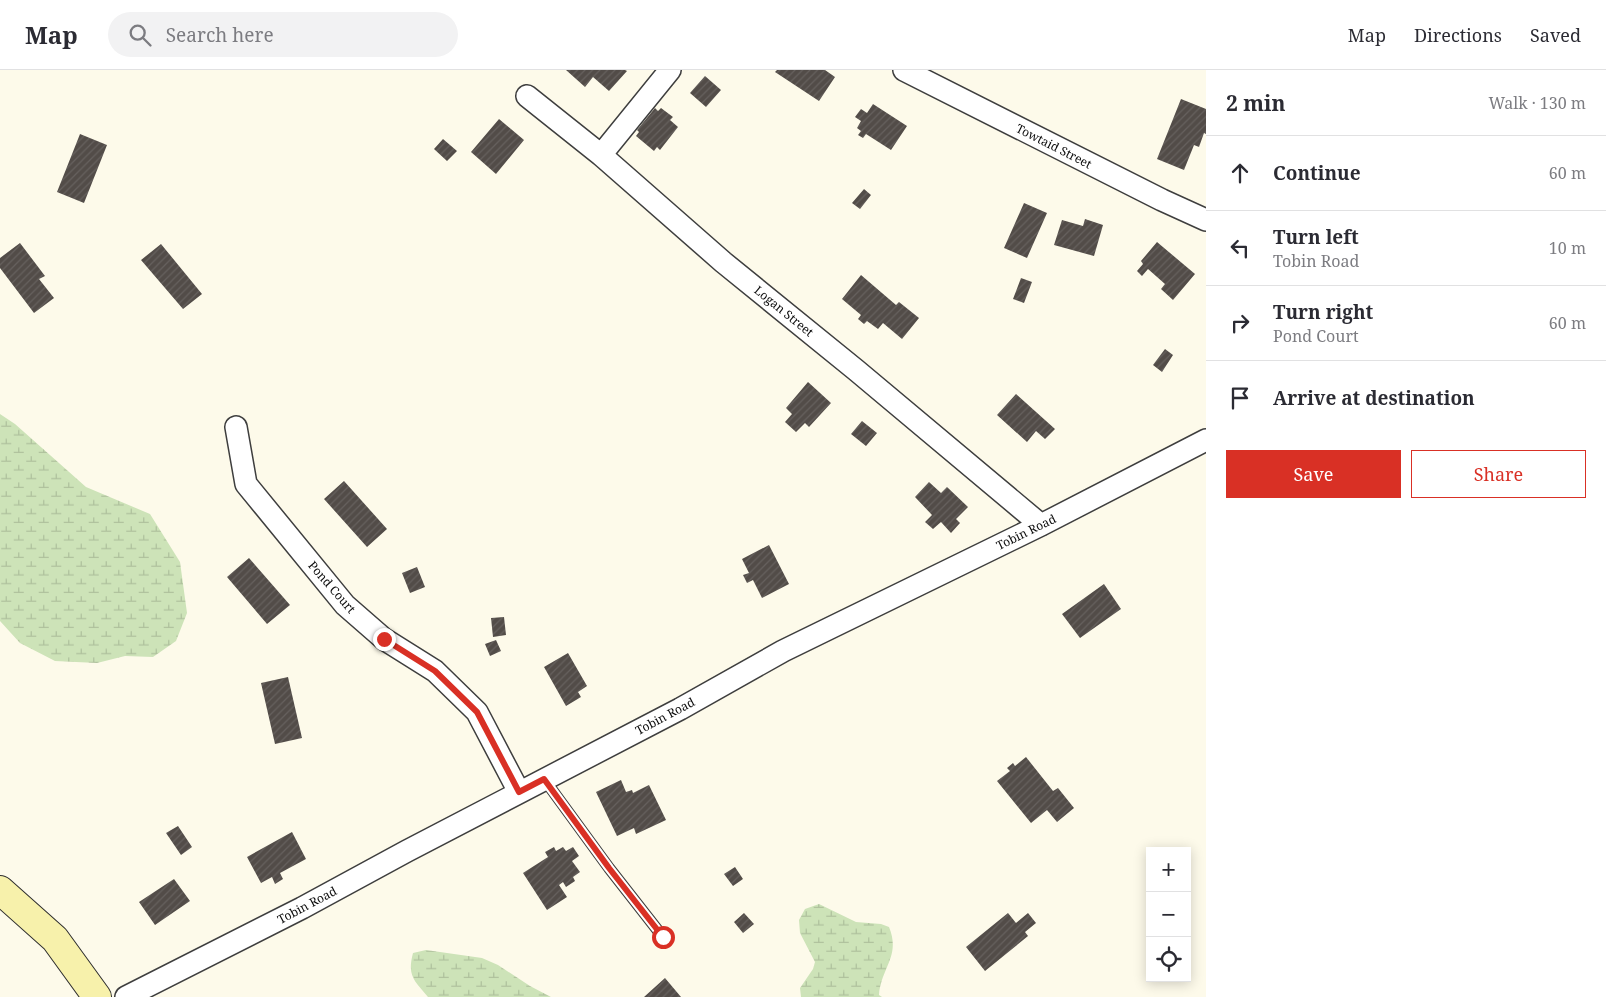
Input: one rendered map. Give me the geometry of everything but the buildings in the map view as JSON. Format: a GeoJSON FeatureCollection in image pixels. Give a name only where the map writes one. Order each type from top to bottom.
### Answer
{"type":"FeatureCollection","features":[{"type":"Feature","properties":{"kind":"street"},"geometry":{"type":"LineString","coordinates":[[601,154],[670,70]]}},
{"type":"Feature","properties":{"kind":"street","name":"Towtaid Street"},"geometry":{"type":"LineString","coordinates":[[904,70],[1153,196],[1206,220]]}},
{"type":"Feature","properties":{"kind":"street","name":"Logan Street"},"geometry":{"type":"LineString","coordinates":[[527,96],[601,154],[724,262],[1041,524]]}},
{"type":"Feature","properties":{"kind":"street","name":"Pond Court"},"geometry":{"type":"LineString","coordinates":[[236,427],[246,484],[345,605],[384,639],[435,671],[477,712],[519,792]]}},
{"type":"Feature","properties":{"kind":"street","name":"Tobin Road"},"geometry":{"type":"LineString","coordinates":[[126,997],[286,916],[680,709],[783,651],[1041,524],[1206,440]]}},
{"type":"Feature","properties":{"kind":"street"},"geometry":{"type":"LineString","coordinates":[[0,890],[55,939],[97,997]]}},
{"type":"Feature","properties":{"kind":"lane"},"geometry":{"type":"LineString","coordinates":[[544,779],[609,868],[663,937]]}},
{"type":"Feature","properties":{"kind":"green space"},"geometry":{"type":"Polygon","coordinates":[[[0,414],[15,424],[86,487],[150,514],[180,562],[187,613],[176,641],[153,657],[125,656],[97,663],[55,661],[20,643],[0,621],[0,414]]]}},
{"type":"Feature","properties":{"kind":"green space"},"geometry":{"type":"Polygon","coordinates":[[[819,904],[856,922],[881,924],[889,927],[893,946],[892,954],[880,986],[879,995],[882,997],[801,997],[800,988],[813,969],[815,962],[800,933],[799,920],[805,909],[819,904]]]}},
{"type":"Feature","properties":{"kind":"green space"},"geometry":{"type":"Polygon","coordinates":[[[426,950],[482,958],[498,965],[551,997],[428,997],[411,973],[413,953],[426,950]]]}},
{"type":"Feature","properties":{"kind":"route"},"geometry":{"type":"LineString","coordinates":[[384,639],[435,671],[477,712],[519,792],[544,779],[609,868],[663,937]]}}]}
